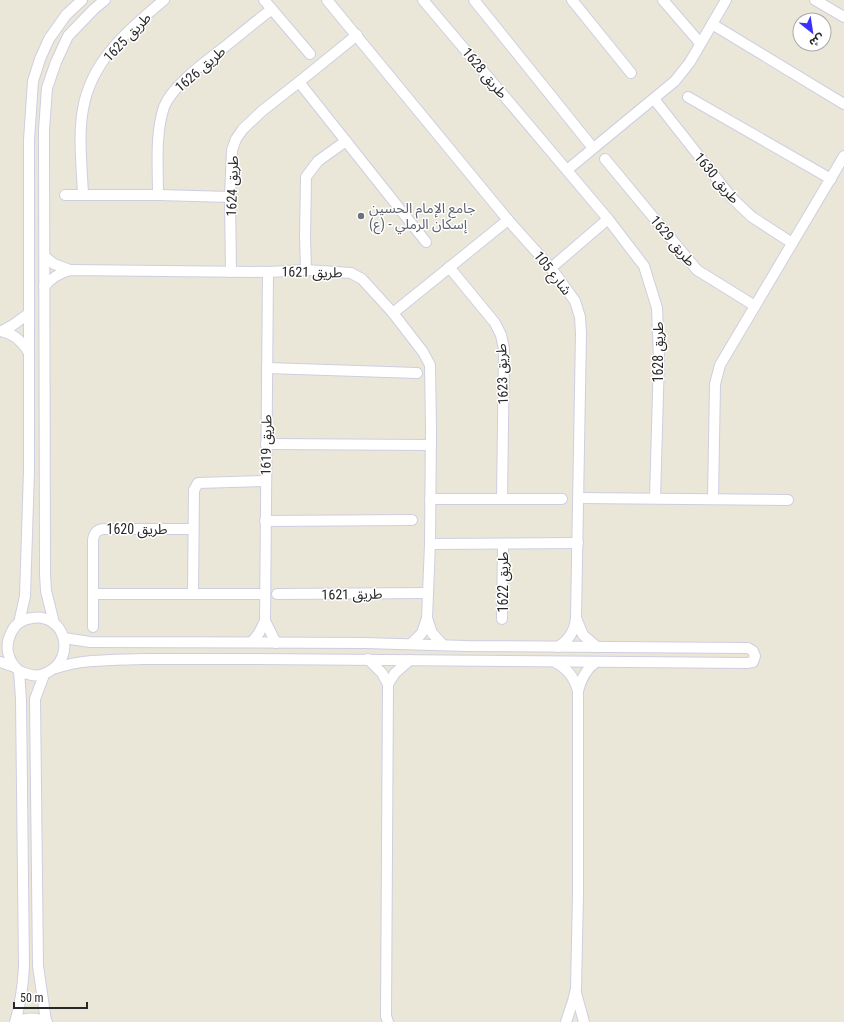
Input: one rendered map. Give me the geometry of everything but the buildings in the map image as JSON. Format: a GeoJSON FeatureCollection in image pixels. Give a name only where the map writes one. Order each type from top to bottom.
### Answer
{"type":"FeatureCollection","features":[{"type":"Feature","properties":{"kind":"street"},"geometry":{"type":"LineString","coordinates":[[19,623],[25,596],[29,486],[29,140],[33,81],[40,59],[49,39],[66,15],[82,0]]}},
{"type":"Feature","properties":{"kind":"street"},"geometry":{"type":"LineString","coordinates":[[54,623],[48,602],[45,574],[44,130],[47,88],[56,62],[68,36],[94,9],[105,0]]}},
{"type":"Feature","properties":{"kind":"street","name":"طريق 1625"},"geometry":{"type":"LineString","coordinates":[[83,195],[81,130],[83,110],[88,88],[96,70],[109,52],[127,32],[164,0]]}},
{"type":"Feature","properties":{"kind":"street"},"geometry":{"type":"LineString","coordinates":[[264,0],[310,54]]}},
{"type":"Feature","properties":{"kind":"street","name":"شارع 105"},"geometry":{"type":"LineString","coordinates":[[327,0],[508,220],[551,268],[575,302],[580,317],[581,333],[576,624],[571,635],[558,647]]}},
{"type":"Feature","properties":{"kind":"street","name":"طريق 1628"},"geometry":{"type":"LineString","coordinates":[[424,0],[608,219],[644,266],[657,308],[659,359],[655,498]]}},
{"type":"Feature","properties":{"kind":"street"},"geometry":{"type":"LineString","coordinates":[[474,0],[593,148]]}},
{"type":"Feature","properties":{"kind":"street"},"geometry":{"type":"LineString","coordinates":[[572,0],[631,73]]}},
{"type":"Feature","properties":{"kind":"street"},"geometry":{"type":"LineString","coordinates":[[663,0],[700,44]]}},
{"type":"Feature","properties":{"kind":"street"},"geometry":{"type":"LineString","coordinates":[[567,170],[675,81],[690,62],[726,0]]}},
{"type":"Feature","properties":{"kind":"street"},"geometry":{"type":"LineString","coordinates":[[815,0],[844,17]]}},
{"type":"Feature","properties":{"kind":"street","name":"طريق 1626"},"geometry":{"type":"LineString","coordinates":[[158,195],[157,164],[160,126],[165,106],[173,93],[196,70],[272,9]]}},
{"type":"Feature","properties":{"kind":"street"},"geometry":{"type":"LineString","coordinates":[[712,24],[844,104]]}},
{"type":"Feature","properties":{"kind":"street","name":"طريق 1624"},"geometry":{"type":"LineString","coordinates":[[231,272],[230,197],[232,150],[236,139],[243,129],[262,111],[357,35]]}},
{"type":"Feature","properties":{"kind":"street"},"geometry":{"type":"LineString","coordinates":[[299,82],[426,242]]}},
{"type":"Feature","properties":{"kind":"street"},"geometry":{"type":"LineString","coordinates":[[688,97],[830,179]]}},
{"type":"Feature","properties":{"kind":"street","name":"طريق 1630"},"geometry":{"type":"LineString","coordinates":[[654,99],[732,198],[752,217],[792,243]]}},
{"type":"Feature","properties":{"kind":"street"},"geometry":{"type":"LineString","coordinates":[[306,270],[306,177],[318,161],[346,141]]}},
{"type":"Feature","properties":{"kind":"street"},"geometry":{"type":"LineString","coordinates":[[713,499],[715,384],[720,365],[844,156]]}},
{"type":"Feature","properties":{"kind":"street","name":"طريق 1629"},"geometry":{"type":"LineString","coordinates":[[605,159],[697,270],[755,306]]}},
{"type":"Feature","properties":{"kind":"street"},"geometry":{"type":"LineString","coordinates":[[65,195],[230,197]]}},
{"type":"Feature","properties":{"kind":"street"},"geometry":{"type":"LineString","coordinates":[[551,268],[608,219]]}},
{"type":"Feature","properties":{"kind":"street"},"geometry":{"type":"LineString","coordinates":[[393,313],[508,220]]}},
{"type":"Feature","properties":{"kind":"street","name":"طريق 1621"},"geometry":{"type":"LineString","coordinates":[[44,257],[59,267],[70,270],[231,272],[306,270],[351,273],[362,279],[393,313],[423,352],[430,365],[430,544],[427,618],[422,633],[410,644]]}},
{"type":"Feature","properties":{"kind":"street","name":"طريق 1623"},"geometry":{"type":"LineString","coordinates":[[449,267],[495,323],[501,335],[504,349],[502,499]]}},
{"type":"Feature","properties":{"kind":"street","name":"طريق 1621"},"geometry":{"type":"LineString","coordinates":[[44,287],[53,278],[70,270]]}},
{"type":"Feature","properties":{"kind":"street","name":"طريق 1619"},"geometry":{"type":"LineString","coordinates":[[252,642],[260,633],[265,621],[268,272]]}},
{"type":"Feature","properties":{"kind":"street"},"geometry":{"type":"LineString","coordinates":[[1,331],[14,325],[28,314]]}},
{"type":"Feature","properties":{"kind":"street"},"geometry":{"type":"LineString","coordinates":[[1,331],[14,336],[28,351]]}},
{"type":"Feature","properties":{"kind":"street"},"geometry":{"type":"LineString","coordinates":[[267,368],[417,373]]}},
{"type":"Feature","properties":{"kind":"street"},"geometry":{"type":"LineString","coordinates":[[266,444],[431,445]]}},
{"type":"Feature","properties":{"kind":"street"},"geometry":{"type":"LineString","coordinates":[[193,593],[194,490],[198,483],[266,481]]}},
{"type":"Feature","properties":{"kind":"street"},"geometry":{"type":"LineString","coordinates":[[579,498],[788,500]]}},
{"type":"Feature","properties":{"kind":"street"},"geometry":{"type":"LineString","coordinates":[[430,499],[562,500]]}},
{"type":"Feature","properties":{"kind":"street"},"geometry":{"type":"LineString","coordinates":[[265,521],[412,520]]}},
{"type":"Feature","properties":{"kind":"street","name":"طريق 1620"},"geometry":{"type":"LineString","coordinates":[[93,627],[93,536],[96,532],[100,529],[193,529]]}},
{"type":"Feature","properties":{"kind":"street","name":"طريق 1622"},"geometry":{"type":"LineString","coordinates":[[430,544],[578,543]]}},
{"type":"Feature","properties":{"kind":"street","name":"طريق 1622"},"geometry":{"type":"LineString","coordinates":[[502,619],[503,544]]}},
{"type":"Feature","properties":{"kind":"street","name":"طريق 1621"},"geometry":{"type":"LineString","coordinates":[[277,594],[428,593]]}},
{"type":"Feature","properties":{"kind":"street"},"geometry":{"type":"LineString","coordinates":[[93,594],[265,594]]}},
{"type":"Feature","properties":{"kind":"street"},"geometry":{"type":"LineString","coordinates":[[16,1022],[22,995],[24,966],[17,669],[9,659],[7,649],[11,631],[19,623],[27,619],[37,617],[54,623],[60,630],[64,638],[65,649],[62,660],[56,668]]}},
{"type":"Feature","properties":{"kind":"street","name":"طريق 1621"},"geometry":{"type":"LineString","coordinates":[[427,618],[432,633],[443,645]]}},
{"type":"Feature","properties":{"kind":"street","name":"شارع 105"},"geometry":{"type":"LineString","coordinates":[[576,618],[584,634],[596,648]]}},
{"type":"Feature","properties":{"kind":"street","name":"طريق 1619"},"geometry":{"type":"LineString","coordinates":[[265,621],[276,643]]}},
{"type":"Feature","properties":{"kind":"street"},"geometry":{"type":"LineString","coordinates":[[0,633],[11,631]]}},
{"type":"Feature","properties":{"kind":"street"},"geometry":{"type":"LineString","coordinates":[[0,662],[35,676],[44,675],[56,668],[69,664],[95,660],[368,659],[747,664],[753,662],[755,656],[753,650],[748,648],[596,648],[252,642],[90,642],[64,638]]}},
{"type":"Feature","properties":{"kind":"street"},"geometry":{"type":"LineString","coordinates":[[368,659],[382,673],[388,684],[386,1021]]}},
{"type":"Feature","properties":{"kind":"street"},"geometry":{"type":"LineString","coordinates":[[388,684],[400,668],[410,660]]}},
{"type":"Feature","properties":{"kind":"street"},"geometry":{"type":"LineString","coordinates":[[555,662],[568,670],[578,691]]}},
{"type":"Feature","properties":{"kind":"street"},"geometry":{"type":"LineString","coordinates":[[584,1022],[576,989],[578,894],[578,691],[582,677],[596,662]]}},
{"type":"Feature","properties":{"kind":"street"},"geometry":{"type":"LineString","coordinates":[[16,1022],[25,1018],[36,1018],[46,1022],[38,966],[35,707],[35,699],[44,675]]}},
{"type":"Feature","properties":{"kind":"street"},"geometry":{"type":"LineString","coordinates":[[566,1022],[576,989]]}},
{"type":"Feature","properties":{"kind":"place","name":"جامع الإمام الحسين (ع) - إسكان الرملي"},"geometry":{"type":"Point","coordinates":[361,216]}}]}
